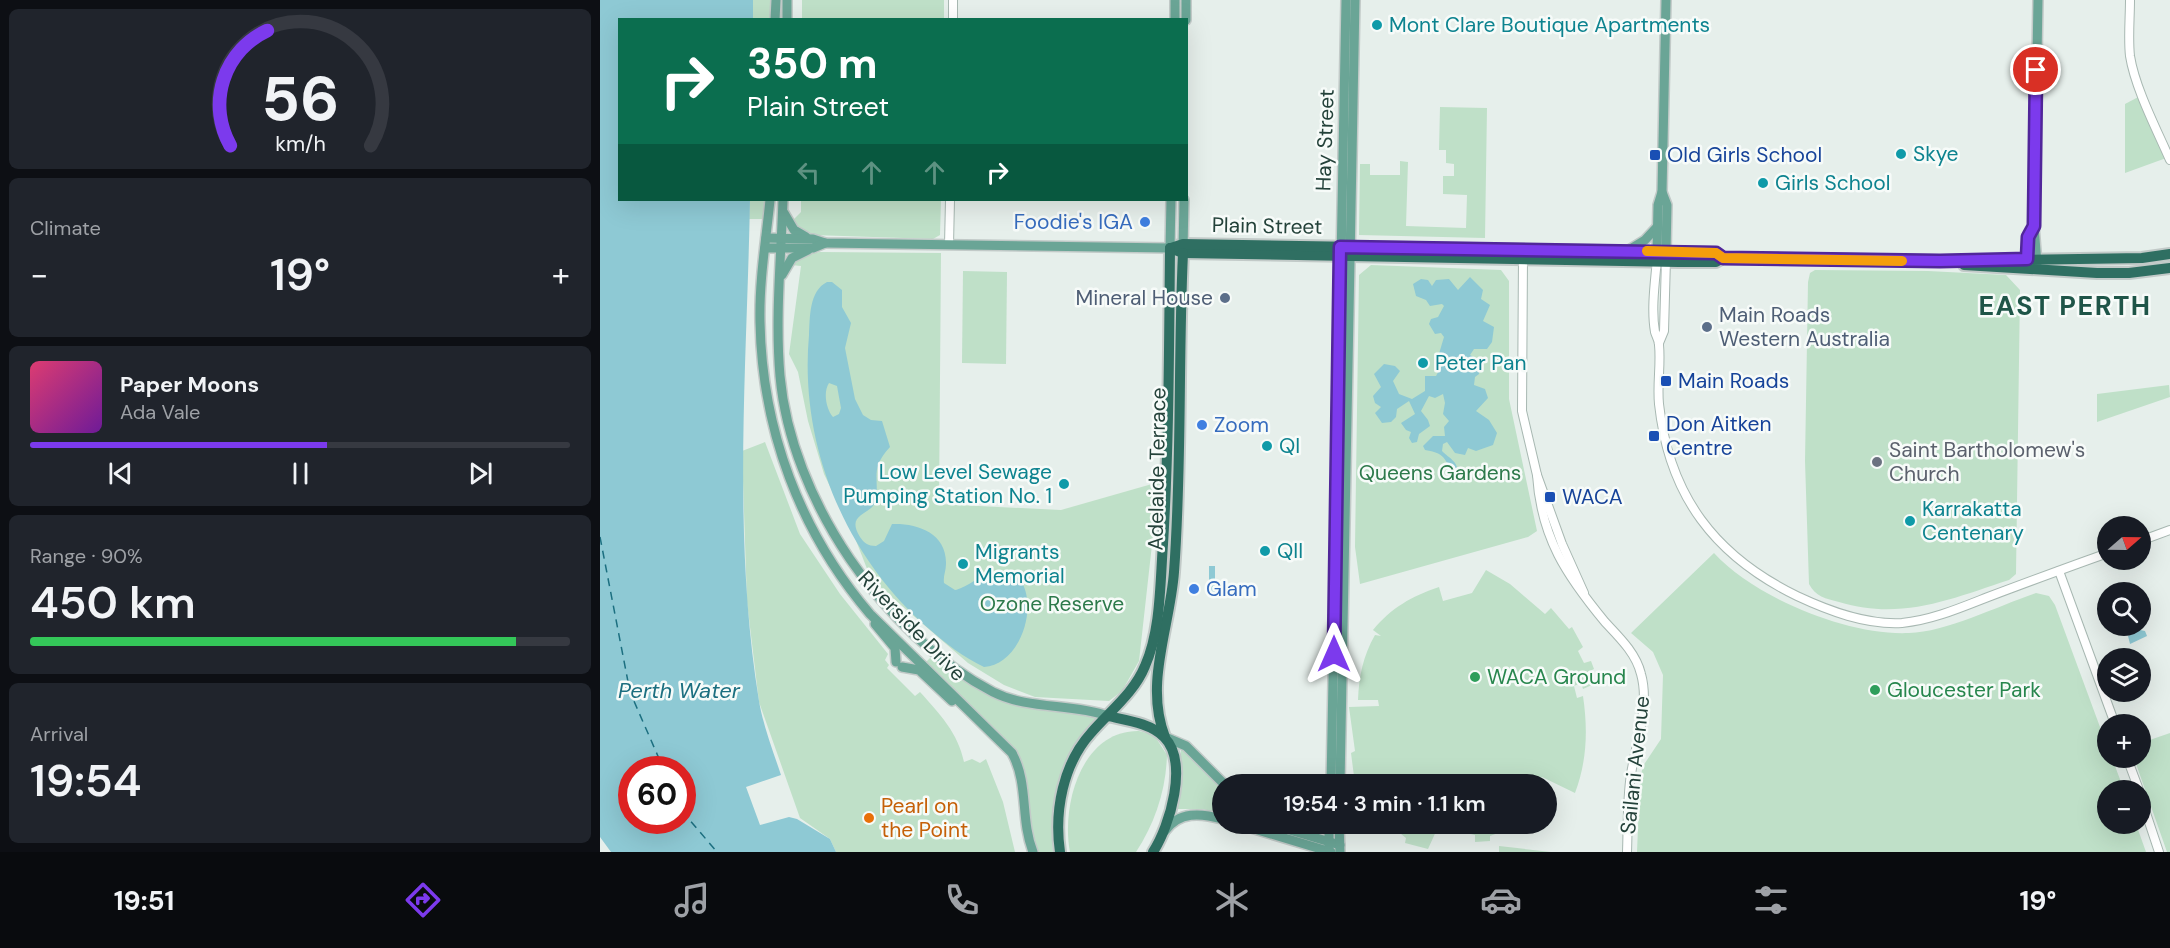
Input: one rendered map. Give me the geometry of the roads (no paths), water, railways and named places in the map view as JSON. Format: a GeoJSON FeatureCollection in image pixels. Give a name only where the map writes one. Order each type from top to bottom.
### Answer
{"type":"FeatureCollection","features":[{"type":"Feature","properties":{"kind":"highway","name":"Plain Street"},"geometry":{"type":"LineString","coordinates":[[1170,248],[1661,257],[1716,253],[1723,258],[1940,261],[2032,265],[2129,273],[2170,268]]}},
{"type":"Feature","properties":{"kind":"highway","name":"Adelaide Terrace"},"geometry":{"type":"LineString","coordinates":[[1060,852],[1058,813],[1068,772],[1082,743],[1131,689],[1146,664],[1155,625],[1166,492],[1170,248]]}},
{"type":"Feature","properties":{"kind":"highway","name":"Adelaide Terrace"},"geometry":{"type":"LineString","coordinates":[[1153,852],[1161,839],[1170,812],[1175,782],[1173,754],[1157,717],[1155,696],[1174,574],[1183,248]]}},
{"type":"Feature","properties":{"kind":"highway","name":"Plain Street"},"geometry":{"type":"LineString","coordinates":[[1523,255],[1626,252],[1661,257]]}},
{"type":"Feature","properties":{"kind":"highway","name":"Plain Street"},"geometry":{"type":"LineString","coordinates":[[2032,265],[2170,254]]}},
{"type":"Feature","properties":{"kind":"highway"},"geometry":{"type":"LineString","coordinates":[[1108,716],[1155,730],[1164,737]]}},
{"type":"Feature","properties":{"kind":"main road"},"geometry":{"type":"LineString","coordinates":[[775,18],[776,0]]}},
{"type":"Feature","properties":{"kind":"main road"},"geometry":{"type":"LineString","coordinates":[[787,0],[787,18]]}},
{"type":"Feature","properties":{"kind":"main road"},"geometry":{"type":"LineString","coordinates":[[1175,0],[1175,18]]}},
{"type":"Feature","properties":{"kind":"main road"},"geometry":{"type":"LineString","coordinates":[[1186,0],[1186,18]]}},
{"type":"Feature","properties":{"kind":"main road","name":"Hay Street"},"geometry":{"type":"LineString","coordinates":[[1340,774],[1346,0]]}},
{"type":"Feature","properties":{"kind":"main road","name":"Hay Street"},"geometry":{"type":"LineString","coordinates":[[1331,774],[1345,252],[1355,0]]}},
{"type":"Feature","properties":{"kind":"main road"},"geometry":{"type":"LineString","coordinates":[[1661,257],[1657,227],[1658,205],[1662,192],[1666,0]]}},
{"type":"Feature","properties":{"kind":"main road"},"geometry":{"type":"LineString","coordinates":[[2032,265],[2028,237],[2034,226],[2038,0]]}},
{"type":"Feature","properties":{"kind":"main road"},"geometry":{"type":"LineString","coordinates":[[1661,257],[1666,205],[1662,192]]}},
{"type":"Feature","properties":{"kind":"main road","name":"Riverside Drive"},"geometry":{"type":"LineString","coordinates":[[770,201],[760,320],[761,360],[779,449],[806,521],[829,560],[870,614],[1007,745],[1018,764],[1022,781],[1025,829],[1033,852]]}},
{"type":"Feature","properties":{"kind":"main road","name":"Riverside Drive"},"geometry":{"type":"LineString","coordinates":[[783,201],[780,377],[797,452],[828,523],[860,573],[899,619],[935,652],[993,692],[1015,701],[1090,710],[1108,716]]}},
{"type":"Feature","properties":{"kind":"main road","name":"Adelaide Terrace"},"geometry":{"type":"LineString","coordinates":[[1170,248],[1171,201]]}},
{"type":"Feature","properties":{"kind":"main road","name":"Adelaide Terrace"},"geometry":{"type":"LineString","coordinates":[[1183,248],[1184,201]]}},
{"type":"Feature","properties":{"kind":"main road"},"geometry":{"type":"LineString","coordinates":[[780,280],[792,258],[813,243],[796,232],[783,211]]}},
{"type":"Feature","properties":{"kind":"main road"},"geometry":{"type":"LineString","coordinates":[[1626,252],[1645,240],[1657,227]]}},
{"type":"Feature","properties":{"kind":"main road","name":"Plain Street"},"geometry":{"type":"LineString","coordinates":[[765,243],[1170,248]]}},
{"type":"Feature","properties":{"kind":"main road"},"geometry":{"type":"LineString","coordinates":[[870,614],[874,623],[895,648],[899,665],[919,670],[958,706],[970,710]]}},
{"type":"Feature","properties":{"kind":"main road"},"geometry":{"type":"LineString","coordinates":[[1164,737],[1186,746],[1214,774]]}},
{"type":"Feature","properties":{"kind":"main road"},"geometry":{"type":"LineString","coordinates":[[1161,839],[1168,828],[1182,816],[1196,814],[1212,817]]}},
{"type":"Feature","properties":{"kind":"main road"},"geometry":{"type":"LineString","coordinates":[[1275,834],[1330,849],[1340,849],[1339,834]]}},
{"type":"Feature","properties":{"kind":"main road"},"geometry":{"type":"LineString","coordinates":[[1294,834],[1330,849]]}},
{"type":"Feature","properties":{"kind":"main road"},"geometry":{"type":"LineString","coordinates":[[1329,834],[1330,849]]}},
{"type":"Feature","properties":{"kind":"street"},"geometry":{"type":"LineString","coordinates":[[953,0],[953,18]]}},
{"type":"Feature","properties":{"kind":"street"},"geometry":{"type":"LineString","coordinates":[[2130,0],[2130,57],[2150,116],[2170,160]]}},
{"type":"Feature","properties":{"kind":"street"},"geometry":{"type":"LineString","coordinates":[[949,245],[950,201]]}},
{"type":"Feature","properties":{"kind":"street","name":"Sailani Avenue"},"geometry":{"type":"LineString","coordinates":[[1523,255],[1521,394],[1537,476],[1562,544],[1587,600],[1626,646],[1641,673],[1643,697],[1639,739],[1629,790],[1627,852]]}},
{"type":"Feature","properties":{"kind":"street"},"geometry":{"type":"LineString","coordinates":[[1661,257],[1655,331],[1659,343],[1659,407],[1665,436],[1680,483],[1692,507],[1706,527],[1740,563],[1758,575],[1815,604],[1866,620],[1887,623],[1920,620],[1940,615],[2097,557]]}},
{"type":"Feature","properties":{"kind":"street"},"geometry":{"type":"LineString","coordinates":[[2151,537],[2170,530]]}},
{"type":"Feature","properties":{"kind":"street"},"geometry":{"type":"LineString","coordinates":[[2059,571],[2111,714]]}},
{"type":"Feature","properties":{"kind":"street"},"geometry":{"type":"LineString","coordinates":[[2151,828],[2159,852]]}},
{"type":"Feature","properties":{"kind":"water","name":"Perth Water"},"geometry":{"type":"Polygon","coordinates":[[[600,0],[753,0],[753,18],[618,18],[618,201],[750,201],[743,451],[746,576],[759,701],[781,775],[746,787],[760,825],[789,817],[797,819],[830,839],[836,852],[611,852],[600,837],[600,0]]]}},
{"type":"Feature","properties":{"kind":"water"},"geometry":{"type":"Polygon","coordinates":[[[1470,277],[1483,290],[1481,299],[1490,305],[1483,321],[1494,327],[1492,342],[1487,349],[1474,349],[1470,355],[1480,361],[1479,374],[1475,377],[1474,385],[1485,389],[1488,398],[1476,411],[1489,420],[1497,433],[1493,445],[1476,451],[1468,448],[1465,455],[1455,453],[1447,442],[1443,444],[1442,451],[1457,466],[1458,474],[1453,477],[1445,459],[1433,451],[1425,450],[1423,446],[1433,436],[1445,436],[1444,427],[1449,421],[1443,414],[1445,403],[1443,394],[1435,398],[1429,396],[1421,411],[1430,426],[1419,434],[1417,442],[1412,443],[1409,438],[1411,432],[1406,430],[1401,423],[1415,414],[1409,401],[1397,409],[1396,417],[1391,422],[1382,423],[1375,413],[1381,407],[1375,403],[1373,396],[1381,387],[1374,374],[1384,364],[1395,366],[1400,371],[1393,381],[1399,394],[1412,399],[1425,391],[1425,376],[1436,376],[1442,365],[1461,360],[1438,357],[1444,337],[1441,333],[1435,334],[1429,324],[1431,319],[1438,317],[1444,306],[1442,304],[1430,306],[1426,300],[1416,296],[1413,284],[1421,279],[1428,280],[1432,286],[1436,280],[1449,279],[1458,290],[1470,277]]]}},
{"type":"Feature","properties":{"kind":"water"},"geometry":{"type":"Polygon","coordinates":[[[832,282],[842,290],[842,307],[851,323],[845,348],[855,399],[863,415],[871,420],[882,421],[890,447],[883,455],[877,469],[875,503],[857,520],[856,529],[865,542],[876,546],[884,541],[892,524],[911,525],[929,532],[936,537],[945,553],[944,583],[955,590],[992,573],[1019,578],[1025,589],[1027,617],[1016,645],[1008,656],[997,664],[984,667],[962,654],[928,628],[899,599],[873,567],[851,533],[820,457],[812,417],[808,376],[810,313],[814,298],[821,286],[832,282]],[[829,383],[826,391],[827,405],[833,417],[839,414],[841,408],[837,386],[829,383]]]}},
{"type":"Feature","properties":{"kind":"water"},"geometry":{"type":"Polygon","coordinates":[[[1209,566],[1215,566],[1215,595],[1209,595],[1209,566]]]}},
{"type":"Feature","properties":{"kind":"water"},"geometry":{"type":"Polygon","coordinates":[[[2128,636],[2147,636],[2130,644],[2128,636]]]}},
{"type":"Feature","properties":{"kind":"place","name":"Mont Clare Boutique Apartments"},"geometry":{"type":"Point","coordinates":[1377,25]}},
{"type":"Feature","properties":{"kind":"place","name":"Skye"},"geometry":{"type":"Point","coordinates":[1901,154]}},
{"type":"Feature","properties":{"kind":"place","name":"Old Girls School"},"geometry":{"type":"Point","coordinates":[1655,155]}},
{"type":"Feature","properties":{"kind":"place","name":"Girls School"},"geometry":{"type":"Point","coordinates":[1763,183]}},
{"type":"Feature","properties":{"kind":"place","name":"Foodie's IGA"},"geometry":{"type":"Point","coordinates":[1145,222]}},
{"type":"Feature","properties":{"kind":"place","name":"Mineral House"},"geometry":{"type":"Point","coordinates":[1225,298]}},
{"type":"Feature","properties":{"kind":"place","name":"Main Roads Western Australia"},"geometry":{"type":"Point","coordinates":[1707,327]}},
{"type":"Feature","properties":{"kind":"place","name":"Peter Pan"},"geometry":{"type":"Point","coordinates":[1423,363]}},
{"type":"Feature","properties":{"kind":"place","name":"Main Roads"},"geometry":{"type":"Point","coordinates":[1666,381]}},
{"type":"Feature","properties":{"kind":"place","name":"Zoom"},"geometry":{"type":"Point","coordinates":[1202,425]}},
{"type":"Feature","properties":{"kind":"place","name":"Don Aitken Centre"},"geometry":{"type":"Point","coordinates":[1654,436]}},
{"type":"Feature","properties":{"kind":"place","name":"QI"},"geometry":{"type":"Point","coordinates":[1267,446]}},
{"type":"Feature","properties":{"kind":"place","name":"Saint Bartholomew's Church"},"geometry":{"type":"Point","coordinates":[1877,462]}},
{"type":"Feature","properties":{"kind":"place","name":"Low Level Sewage Pumping Station No. 1"},"geometry":{"type":"Point","coordinates":[1064,484]}},
{"type":"Feature","properties":{"kind":"place","name":"WACA"},"geometry":{"type":"Point","coordinates":[1550,497]}},
{"type":"Feature","properties":{"kind":"place","name":"Karrakatta Centenary"},"geometry":{"type":"Point","coordinates":[1910,521]}},
{"type":"Feature","properties":{"kind":"place","name":"QII"},"geometry":{"type":"Point","coordinates":[1265,551]}},
{"type":"Feature","properties":{"kind":"place","name":"Migrants Memorial"},"geometry":{"type":"Point","coordinates":[963,564]}},
{"type":"Feature","properties":{"kind":"place","name":"Glam"},"geometry":{"type":"Point","coordinates":[1194,589]}},
{"type":"Feature","properties":{"kind":"place","name":"WACA Ground"},"geometry":{"type":"Point","coordinates":[1475,677]}},
{"type":"Feature","properties":{"kind":"place","name":"Gloucester Park"},"geometry":{"type":"Point","coordinates":[1875,690]}},
{"type":"Feature","properties":{"kind":"place","name":"Pearl on the Point"},"geometry":{"type":"Point","coordinates":[869,818]}},
{"type":"Feature","properties":{"kind":"district","name":"EAST PERTH"},"geometry":{"type":"Point","coordinates":[2065,306]}},
{"type":"Feature","properties":{"kind":"park label","name":"Queens Gardens"},"geometry":{"type":"Point","coordinates":[1440,473]}},
{"type":"Feature","properties":{"kind":"park label","name":"Ozone Reserve"},"geometry":{"type":"Point","coordinates":[1052,604]}}]}
